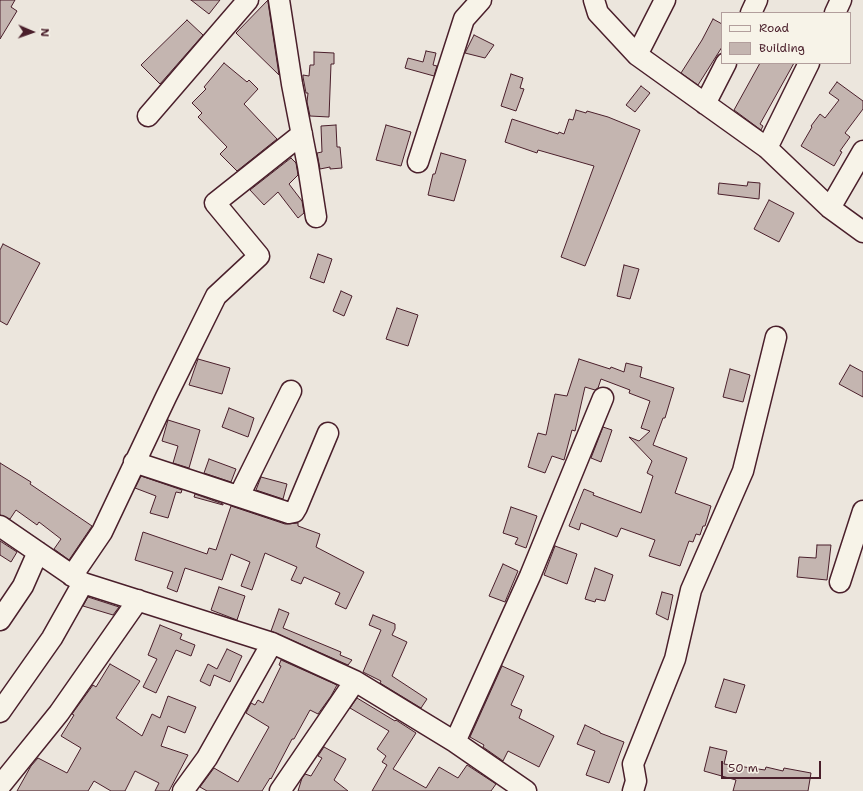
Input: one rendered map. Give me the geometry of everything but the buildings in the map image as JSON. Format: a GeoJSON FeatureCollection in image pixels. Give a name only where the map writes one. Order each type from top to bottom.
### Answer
{"type":"FeatureCollection","features":[{"type":"Feature","properties":{"kind":"street"},"geometry":{"type":"LineString","coordinates":[[148,116],[248,0]]}},
{"type":"Feature","properties":{"kind":"street"},"geometry":{"type":"LineString","coordinates":[[279,0],[292,84],[316,217]]}},
{"type":"Feature","properties":{"kind":"street"},"geometry":{"type":"LineString","coordinates":[[418,162],[464,19],[481,0]]}},
{"type":"Feature","properties":{"kind":"street"},"geometry":{"type":"LineString","coordinates":[[594,0],[598,14],[637,55],[767,148],[830,208],[863,232]]}},
{"type":"Feature","properties":{"kind":"street"},"geometry":{"type":"LineString","coordinates":[[637,55],[665,0]]}},
{"type":"Feature","properties":{"kind":"street"},"geometry":{"type":"LineString","coordinates":[[751,12],[757,0]]}},
{"type":"Feature","properties":{"kind":"street"},"geometry":{"type":"LineString","coordinates":[[835,12],[841,0]]}},
{"type":"Feature","properties":{"kind":"street"},"geometry":{"type":"LineString","coordinates":[[705,104],[725,64]]}},
{"type":"Feature","properties":{"kind":"street"},"geometry":{"type":"LineString","coordinates":[[767,148],[809,64]]}},
{"type":"Feature","properties":{"kind":"street"},"geometry":{"type":"LineString","coordinates":[[0,712],[52,638],[134,462],[216,296],[259,256],[215,203],[302,134]]}},
{"type":"Feature","properties":{"kind":"street"},"geometry":{"type":"LineString","coordinates":[[830,208],[863,152]]}},
{"type":"Feature","properties":{"kind":"street"},"geometry":{"type":"LineString","coordinates":[[633,791],[636,781],[633,764],[675,659],[691,590],[743,471],[776,337]]}},
{"type":"Feature","properties":{"kind":"street"},"geometry":{"type":"LineString","coordinates":[[239,496],[291,391]]}},
{"type":"Feature","properties":{"kind":"street"},"geometry":{"type":"LineString","coordinates":[[455,742],[530,576],[603,398]]}},
{"type":"Feature","properties":{"kind":"street"},"geometry":{"type":"LineString","coordinates":[[134,462],[289,513],[294,512],[328,433]]}},
{"type":"Feature","properties":{"kind":"street"},"geometry":{"type":"LineString","coordinates":[[840,582],[863,512]]}},
{"type":"Feature","properties":{"kind":"street"},"geometry":{"type":"LineString","coordinates":[[0,526],[78,580],[272,643],[355,680],[455,742],[506,786],[526,791]]}},
{"type":"Feature","properties":{"kind":"street"},"geometry":{"type":"LineString","coordinates":[[0,620],[23,586],[38,552]]}},
{"type":"Feature","properties":{"kind":"street"},"geometry":{"type":"LineString","coordinates":[[0,786],[59,713],[138,600]]}},
{"type":"Feature","properties":{"kind":"street"},"geometry":{"type":"LineString","coordinates":[[184,791],[207,758],[272,643]]}},
{"type":"Feature","properties":{"kind":"street"},"geometry":{"type":"LineString","coordinates":[[280,791],[355,680]]}}]}
